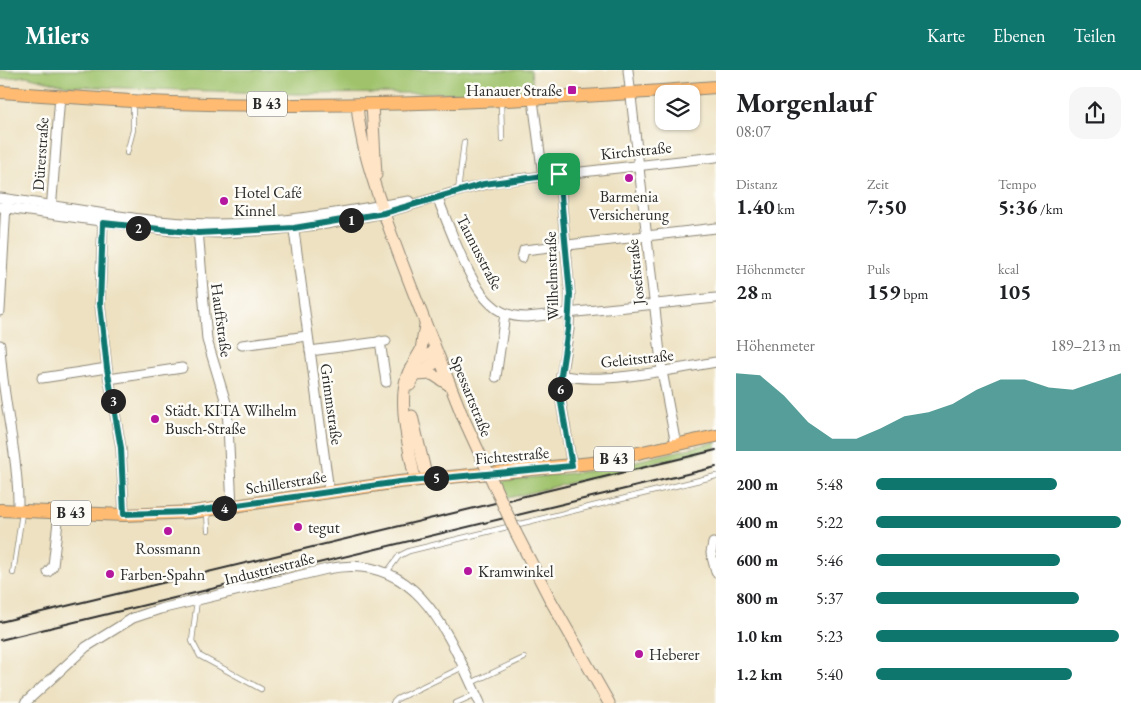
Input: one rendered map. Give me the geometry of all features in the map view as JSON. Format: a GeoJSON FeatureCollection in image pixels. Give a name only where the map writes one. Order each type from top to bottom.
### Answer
{"type":"FeatureCollection","features":[{"type":"Feature","properties":{"kind":"main road","name":"B 43"},"geometry":{"type":"LineString","coordinates":[[0,92],[133,101],[372,104],[533,100],[716,87]]}},
{"type":"Feature","properties":{"kind":"main road","name":"Spessartstraße"},"geometry":{"type":"LineString","coordinates":[[356,104],[364,151],[382,206],[425,324],[462,415],[546,592],[609,703]]}},
{"type":"Feature","properties":{"kind":"main road","name":"Spessartstraße"},"geometry":{"type":"LineString","coordinates":[[372,104],[372,136],[382,206]]}},
{"type":"Feature","properties":{"kind":"main road"},"geometry":{"type":"LineString","coordinates":[[413,371],[421,350],[425,324]]}},
{"type":"Feature","properties":{"kind":"main road"},"geometry":{"type":"LineString","coordinates":[[421,479],[403,396],[405,380],[413,371],[438,356]]}},
{"type":"Feature","properties":{"kind":"main road"},"geometry":{"type":"LineString","coordinates":[[413,371],[432,374],[444,380],[452,388]]}},
{"type":"Feature","properties":{"kind":"main road","name":"Fichtestraße"},"geometry":{"type":"LineString","coordinates":[[421,479],[572,466],[716,436]]}},
{"type":"Feature","properties":{"kind":"main road","name":"Schillerstraße"},"geometry":{"type":"LineString","coordinates":[[0,510],[124,514],[207,510],[421,479]]}},
{"type":"Feature","properties":{"kind":"street","name":"Josefstraße"},"geometry":{"type":"LineString","coordinates":[[628,70],[662,371],[676,445]]}},
{"type":"Feature","properties":{"kind":"street","name":"Dürerstraße"},"geometry":{"type":"LineString","coordinates":[[51,210],[60,96]]}},
{"type":"Feature","properties":{"kind":"street"},"geometry":{"type":"LineString","coordinates":[[533,100],[543,176]]}},
{"type":"Feature","properties":{"kind":"street","name":"Kirchstraße"},"geometry":{"type":"LineString","coordinates":[[3,203],[103,219],[198,228],[293,224],[437,197],[501,181],[716,157]]}},
{"type":"Feature","properties":{"kind":"street","name":"Wilhelmstraße"},"geometry":{"type":"LineString","coordinates":[[559,174],[566,245],[569,313],[561,375],[561,407],[572,466]]}},
{"type":"Feature","properties":{"kind":"street","name":"Taunusstraße"},"geometry":{"type":"LineString","coordinates":[[437,197],[478,286],[492,305],[505,314]]}},
{"type":"Feature","properties":{"kind":"street"},"geometry":{"type":"LineString","coordinates":[[0,311],[3,203]]}},
{"type":"Feature","properties":{"kind":"street"},"geometry":{"type":"LineString","coordinates":[[103,219],[99,296],[107,368],[121,448],[124,514]]}},
{"type":"Feature","properties":{"kind":"street","name":"Grimmstraße"},"geometry":{"type":"LineString","coordinates":[[293,224],[307,336],[330,491]]}},
{"type":"Feature","properties":{"kind":"street","name":"Hauffstraße"},"geometry":{"type":"LineString","coordinates":[[198,228],[207,340],[227,406],[232,507]]}},
{"type":"Feature","properties":{"kind":"street"},"geometry":{"type":"LineString","coordinates":[[522,258],[524,250],[716,228]]}},
{"type":"Feature","properties":{"kind":"street"},"geometry":{"type":"LineString","coordinates":[[496,377],[505,314],[527,317],[716,298]]}},
{"type":"Feature","properties":{"kind":"street"},"geometry":{"type":"LineString","coordinates":[[242,345],[307,336]]}},
{"type":"Feature","properties":{"kind":"street","name":"Grimmstraße"},"geometry":{"type":"LineString","coordinates":[[310,351],[383,341],[386,382]]}},
{"type":"Feature","properties":{"kind":"street"},"geometry":{"type":"LineString","coordinates":[[0,345],[3,384],[18,472],[20,510]]}},
{"type":"Feature","properties":{"kind":"street","name":"Geleitstraße"},"geometry":{"type":"LineString","coordinates":[[561,375],[586,378],[662,371],[716,362]]}},
{"type":"Feature","properties":{"kind":"street"},"geometry":{"type":"LineString","coordinates":[[42,378],[107,368]]}},
{"type":"Feature","properties":{"kind":"street"},"geometry":{"type":"LineString","coordinates":[[109,379],[182,368]]}},
{"type":"Feature","properties":{"kind":"street"},"geometry":{"type":"LineString","coordinates":[[48,572],[53,566],[60,512]]}},
{"type":"Feature","properties":{"kind":"street"},"geometry":{"type":"LineString","coordinates":[[713,543],[711,553],[716,572]]}},
{"type":"Feature","properties":{"kind":"street","name":"Industriestraße"},"geometry":{"type":"LineString","coordinates":[[26,703],[72,658],[105,634],[142,615],[338,567],[364,567],[387,572],[413,588],[430,607],[463,666],[480,703]]}},
{"type":"Feature","properties":{"kind":"lane"},"geometry":{"type":"LineString","coordinates":[[127,153],[133,130],[133,101]]}},
{"type":"Feature","properties":{"kind":"lane"},"geometry":{"type":"LineString","coordinates":[[500,101],[502,139]]}},
{"type":"Feature","properties":{"kind":"lane"},"geometry":{"type":"LineString","coordinates":[[458,191],[464,142]]}},
{"type":"Feature","properties":{"kind":"lane"},"geometry":{"type":"LineString","coordinates":[[387,572],[399,556],[409,551],[716,476]]}},
{"type":"Feature","properties":{"kind":"lane"},"geometry":{"type":"LineString","coordinates":[[13,573],[20,510]]}},
{"type":"Feature","properties":{"kind":"lane"},"geometry":{"type":"LineString","coordinates":[[207,510],[208,530]]}},
{"type":"Feature","properties":{"kind":"lane"},"geometry":{"type":"LineString","coordinates":[[197,600],[192,641],[200,656],[261,689]]}},
{"type":"Feature","properties":{"kind":"lane"},"geometry":{"type":"LineString","coordinates":[[471,683],[524,658]]}},
{"type":"Feature","properties":{"kind":"lane"},"geometry":{"type":"LineString","coordinates":[[392,703],[463,666]]}},
{"type":"Feature","properties":{"kind":"lane"},"geometry":{"type":"LineString","coordinates":[[456,703],[476,694]]}},
{"type":"Feature","properties":{"kind":"green space"},"geometry":{"type":"Polygon","coordinates":[[[0,70],[531,70],[533,92],[296,94],[68,86],[26,76],[0,79],[0,70]]]}},
{"type":"Feature","properties":{"kind":"green space"},"geometry":{"type":"Polygon","coordinates":[[[716,442],[716,448],[508,498],[500,481],[599,470],[716,442]]]}},
{"type":"Feature","properties":{"kind":"railway"},"geometry":{"type":"LineString","coordinates":[[0,622],[716,450]]}},
{"type":"Feature","properties":{"kind":"railway"},"geometry":{"type":"LineString","coordinates":[[0,640],[716,467]]}},
{"type":"Feature","properties":{"kind":"place","name":"Hanauer Straße"},"geometry":{"type":"Point","coordinates":[572,90]}},
{"type":"Feature","properties":{"kind":"place","name":"Barmenia Versicherung"},"geometry":{"type":"Point","coordinates":[629,178]}},
{"type":"Feature","properties":{"kind":"place","name":"Hotel Café Kinnel"},"geometry":{"type":"Point","coordinates":[224,201]}},
{"type":"Feature","properties":{"kind":"place","name":"Städt. KITA Wilhelm Busch-Straße"},"geometry":{"type":"Point","coordinates":[155,419]}},
{"type":"Feature","properties":{"kind":"place","name":"tegut"},"geometry":{"type":"Point","coordinates":[298,527]}},
{"type":"Feature","properties":{"kind":"place","name":"Rossmann"},"geometry":{"type":"Point","coordinates":[168,531]}},
{"type":"Feature","properties":{"kind":"place","name":"Kramwinkel"},"geometry":{"type":"Point","coordinates":[468,571]}},
{"type":"Feature","properties":{"kind":"place","name":"Farben-Spahn"},"geometry":{"type":"Point","coordinates":[110,574]}},
{"type":"Feature","properties":{"kind":"place","name":"Heberer"},"geometry":{"type":"Point","coordinates":[639,654]}},
{"type":"Feature","properties":{"kind":"route"},"geometry":{"type":"LineString","coordinates":[[559,174],[570,294],[567,341],[561,375],[560,397],[572,466],[399,482],[330,491],[270,502],[188,512],[124,514],[123,463],[117,417],[107,368],[101,318],[99,289],[103,223],[198,233],[251,232],[294,228],[346,221],[384,213],[484,184],[559,174]]}}]}
